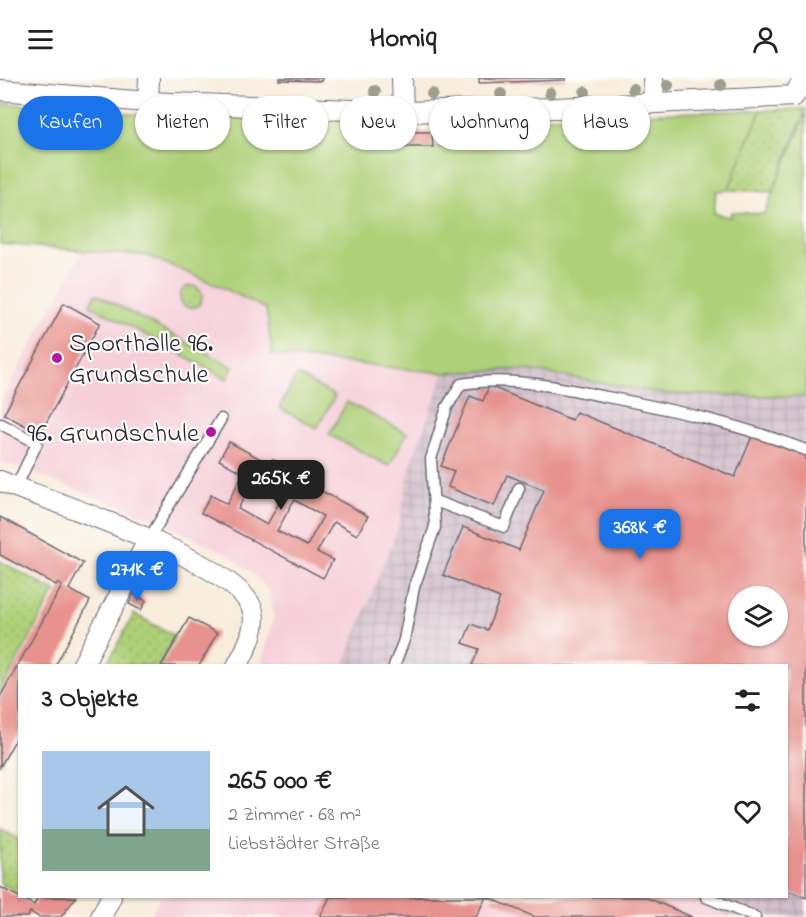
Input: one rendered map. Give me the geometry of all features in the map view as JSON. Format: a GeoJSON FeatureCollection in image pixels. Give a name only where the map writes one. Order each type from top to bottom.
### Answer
{"type":"FeatureCollection","features":[{"type":"Feature","properties":{"kind":"street"},"geometry":{"type":"LineString","coordinates":[[148,96],[149,78]]}},
{"type":"Feature","properties":{"kind":"street"},"geometry":{"type":"LineString","coordinates":[[402,78],[403,96]]}},
{"type":"Feature","properties":{"kind":"street"},"geometry":{"type":"LineString","coordinates":[[653,78],[654,103]]}},
{"type":"Feature","properties":{"kind":"street"},"geometry":{"type":"LineString","coordinates":[[417,111],[794,96],[804,78]]}},
{"type":"Feature","properties":{"kind":"street"},"geometry":{"type":"LineString","coordinates":[[0,90],[135,101]]}},
{"type":"Feature","properties":{"kind":"street"},"geometry":{"type":"LineString","coordinates":[[230,105],[340,110]]}},
{"type":"Feature","properties":{"kind":"street"},"geometry":{"type":"LineString","coordinates":[[8,484],[149,539],[219,573],[242,591],[252,608],[254,626],[238,664]]}},
{"type":"Feature","properties":{"kind":"street"},"geometry":{"type":"LineString","coordinates":[[83,664],[149,539]]}},
{"type":"Feature","properties":{"kind":"street"},"geometry":{"type":"LineString","coordinates":[[100,917],[110,898]]}},
{"type":"Feature","properties":{"kind":"lane"},"geometry":{"type":"LineString","coordinates":[[395,664],[404,640],[414,587],[435,527],[431,459],[447,406],[461,384],[479,381],[557,387],[705,417],[742,427],[806,450]]}},
{"type":"Feature","properties":{"kind":"lane"},"geometry":{"type":"LineString","coordinates":[[149,539],[221,419]]}},
{"type":"Feature","properties":{"kind":"lane"},"geometry":{"type":"LineString","coordinates":[[1,424],[37,443],[8,484]]}},
{"type":"Feature","properties":{"kind":"lane"},"geometry":{"type":"LineString","coordinates":[[435,501],[504,527],[519,488]]}},
{"type":"Feature","properties":{"kind":"lane"},"geometry":{"type":"LineString","coordinates":[[708,898],[755,917]]}},
{"type":"Feature","properties":{"kind":"shaded area","name":"96. Grundschule"},"geometry":{"type":"Polygon","coordinates":[[[82,252],[148,256],[226,289],[266,309],[272,355],[444,373],[409,469],[400,523],[344,664],[268,664],[262,661],[274,616],[269,591],[254,575],[227,554],[159,521],[0,461],[0,403],[82,252]]]}},
{"type":"Feature","properties":{"kind":"shaded area"},"geometry":{"type":"Polygon","coordinates":[[[523,369],[664,394],[806,397],[806,917],[733,917],[686,898],[788,898],[788,664],[344,664],[400,523],[409,469],[444,373],[523,369]]]}},
{"type":"Feature","properties":{"kind":"shaded area"},"geometry":{"type":"Polygon","coordinates":[[[160,898],[240,898],[246,901],[248,898],[686,898],[733,917],[150,917],[160,898]]]}},
{"type":"Feature","properties":{"kind":"green space"},"geometry":{"type":"Polygon","coordinates":[[[0,103],[18,104],[18,150],[123,150],[123,113],[135,114],[135,150],[230,150],[230,117],[242,117],[242,150],[328,150],[328,120],[340,120],[340,150],[417,150],[417,148],[429,147],[429,150],[550,150],[550,117],[562,116],[562,150],[650,150],[650,114],[761,110],[728,190],[716,191],[714,213],[730,217],[732,212],[764,214],[806,114],[806,397],[664,394],[523,369],[444,373],[272,355],[266,309],[226,289],[148,256],[0,244],[0,103]]]}},
{"type":"Feature","properties":{"kind":"green space"},"geometry":{"type":"Polygon","coordinates":[[[806,109],[772,192],[728,190],[761,110],[806,109]]]}},
{"type":"Feature","properties":{"kind":"green space"},"geometry":{"type":"Polygon","coordinates":[[[191,286],[199,289],[202,297],[199,305],[191,308],[183,305],[180,297],[183,289],[191,286]]]}},
{"type":"Feature","properties":{"kind":"green space"},"geometry":{"type":"Polygon","coordinates":[[[96,294],[233,367],[227,379],[90,305],[96,294]]]}},
{"type":"Feature","properties":{"kind":"green space"},"geometry":{"type":"Polygon","coordinates":[[[297,375],[335,396],[317,428],[279,408],[297,375]]]}},
{"type":"Feature","properties":{"kind":"green space"},"geometry":{"type":"Polygon","coordinates":[[[347,402],[407,433],[389,466],[329,435],[347,402]]]}},
{"type":"Feature","properties":{"kind":"green space"},"geometry":{"type":"Polygon","coordinates":[[[0,561],[55,591],[0,693],[0,561]]]}},
{"type":"Feature","properties":{"kind":"green space"},"geometry":{"type":"Polygon","coordinates":[[[134,614],[175,636],[160,664],[107,664],[134,614]]]}},
{"type":"Feature","properties":{"kind":"green space"},"geometry":{"type":"Polygon","coordinates":[[[0,829],[18,838],[18,892],[0,883],[0,829]]]}},
{"type":"Feature","properties":{"kind":"building"},"geometry":{"type":"Polygon","coordinates":[[[279,78],[322,78],[322,81],[279,80],[279,78]]]}},
{"type":"Feature","properties":{"kind":"building"},"geometry":{"type":"Polygon","coordinates":[[[479,78],[566,78],[566,80],[479,83],[479,78]]]}},
{"type":"Feature","properties":{"kind":"building"},"geometry":{"type":"Polygon","coordinates":[[[417,132],[429,132],[429,147],[417,147],[417,132]]]}},
{"type":"Feature","properties":{"kind":"building","name":"Sporthalle 96. Grundschule"},"geometry":{"type":"Polygon","coordinates":[[[64,303],[100,323],[40,434],[4,414],[64,303]]]}},
{"type":"Feature","properties":{"kind":"building"},"geometry":{"type":"Polygon","coordinates":[[[489,386],[572,420],[576,412],[735,477],[753,434],[806,456],[806,898],[788,891],[788,664],[473,664],[479,649],[463,643],[471,624],[487,630],[500,598],[443,575],[463,527],[519,550],[544,490],[507,475],[494,506],[448,487],[454,471],[441,466],[470,396],[483,401],[489,386]]]}},
{"type":"Feature","properties":{"kind":"building"},"geometry":{"type":"Polygon","coordinates":[[[229,442],[270,464],[272,459],[290,469],[288,473],[368,516],[357,535],[334,522],[317,552],[333,560],[323,578],[201,513],[211,495],[227,504],[243,473],[219,460],[229,442]],[[254,479],[238,509],[267,525],[283,495],[254,479]],[[294,500],[277,531],[307,546],[323,516],[294,500]]]}},
{"type":"Feature","properties":{"kind":"building"},"geometry":{"type":"Polygon","coordinates":[[[0,517],[83,563],[69,589],[90,601],[56,664],[18,664],[62,586],[0,555],[0,517]]]}},
{"type":"Feature","properties":{"kind":"building"},"geometry":{"type":"Polygon","coordinates":[[[134,594],[146,601],[141,610],[129,604],[134,594]]]}},
{"type":"Feature","properties":{"kind":"building"},"geometry":{"type":"Polygon","coordinates":[[[189,618],[217,633],[200,664],[162,664],[189,618]]]}},
{"type":"Feature","properties":{"kind":"building"},"geometry":{"type":"Polygon","coordinates":[[[18,665],[18,735],[0,767],[0,697],[18,665]]]}},
{"type":"Feature","properties":{"kind":"building"},"geometry":{"type":"Polygon","coordinates":[[[0,887],[34,905],[38,898],[75,898],[61,917],[39,917],[30,912],[28,917],[0,917],[0,887]]]}},
{"type":"Feature","properties":{"kind":"building"},"geometry":{"type":"Polygon","coordinates":[[[330,898],[486,898],[476,917],[320,917],[330,898]]]}},
{"type":"Feature","properties":{"kind":"building"},"geometry":{"type":"Polygon","coordinates":[[[489,898],[647,898],[692,917],[535,917],[489,898]]]}},
{"type":"Feature","properties":{"kind":"place","name":"Sporthalle 96. Grundschule"},"geometry":{"type":"Point","coordinates":[57,358]}},
{"type":"Feature","properties":{"kind":"place","name":"96. Grundschule"},"geometry":{"type":"Point","coordinates":[211,432]}}]}
